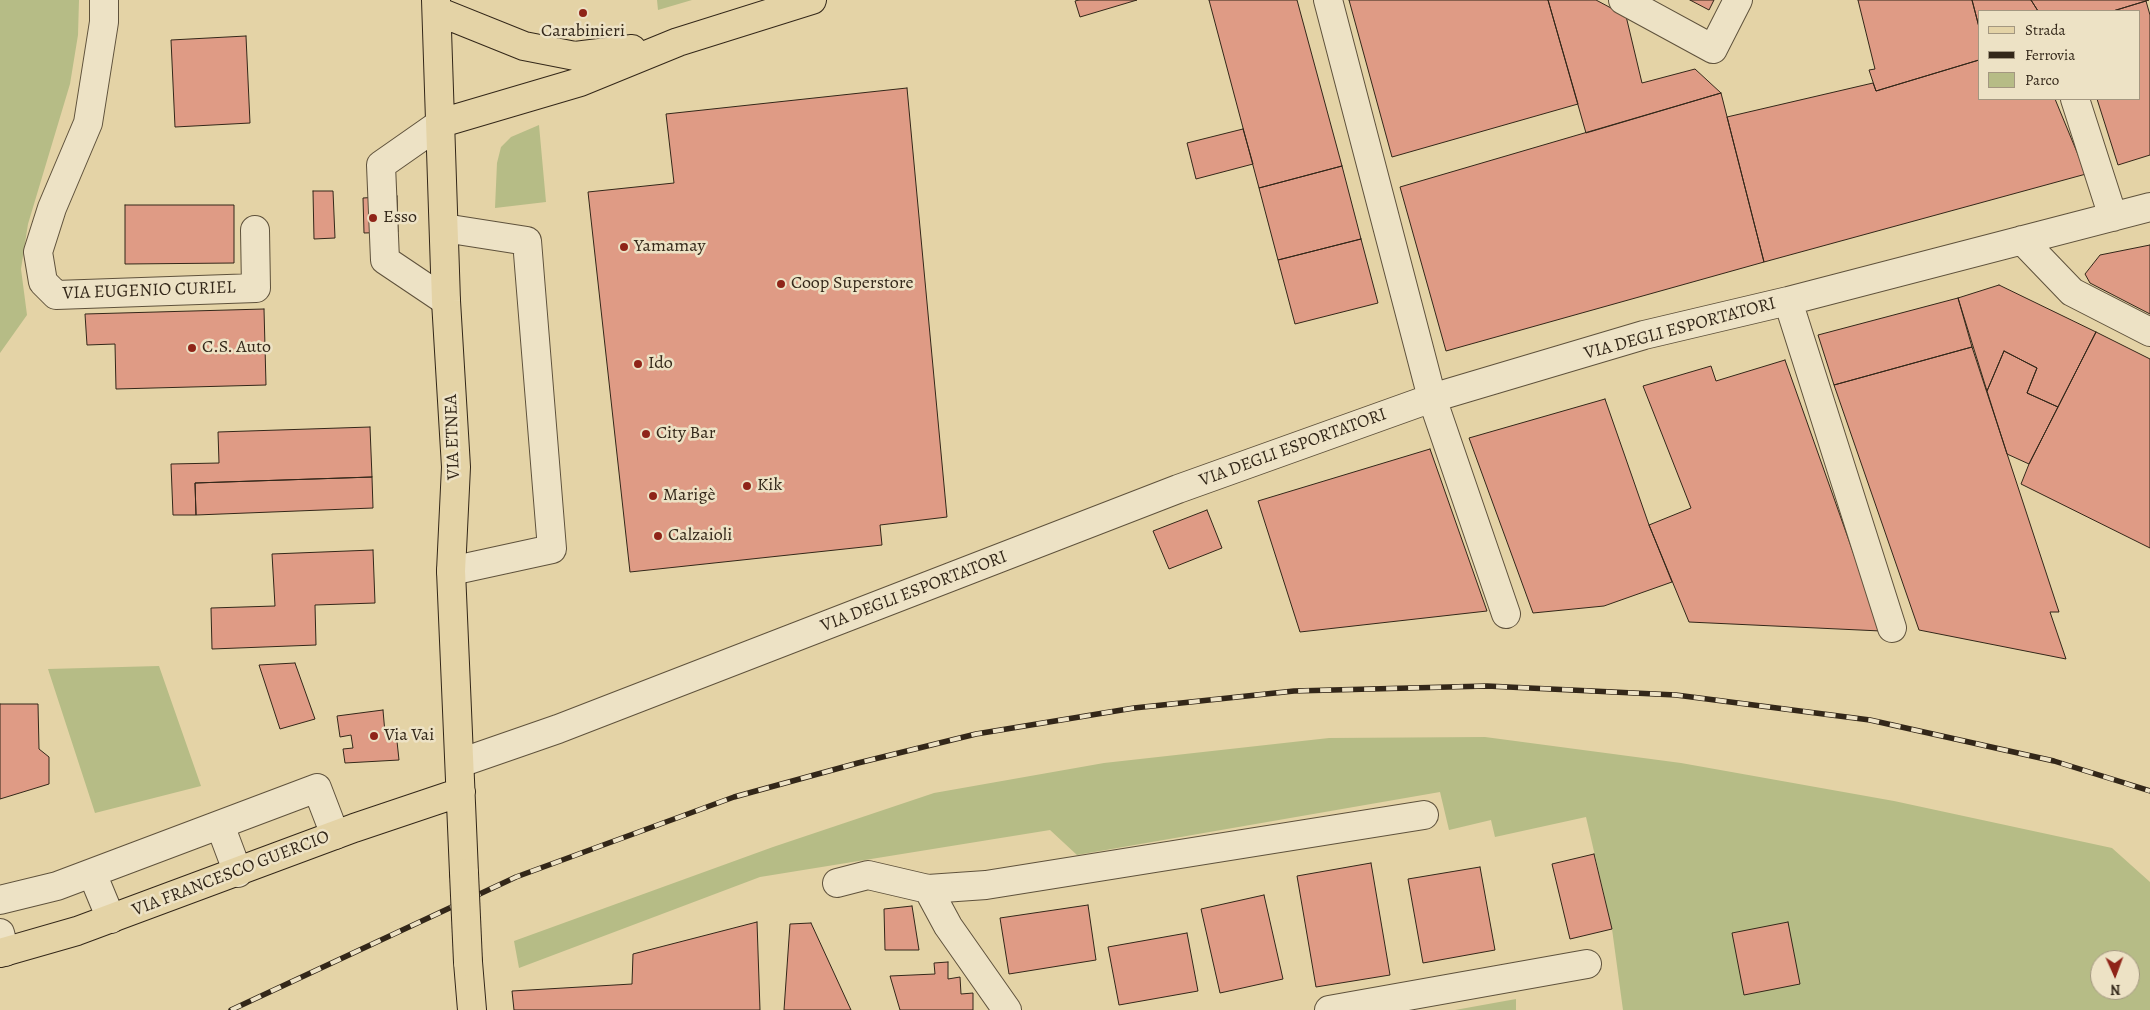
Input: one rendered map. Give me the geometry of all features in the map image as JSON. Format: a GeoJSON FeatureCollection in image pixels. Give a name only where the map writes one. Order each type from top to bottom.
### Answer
{"type":"FeatureCollection","features":[{"type":"Feature","properties":{"kind":"main road"},"geometry":{"type":"LineString","coordinates":[[441,123],[580,82],[678,42],[812,0]]}},
{"type":"Feature","properties":{"kind":"main road"},"geometry":{"type":"LineString","coordinates":[[436,5],[524,46],[574,56],[678,42]]}},
{"type":"Feature","properties":{"kind":"main road","name":"VIA ETNEA"},"geometry":{"type":"LineString","coordinates":[[436,5],[446,301],[456,467],[451,571],[468,962],[472,1010]]}},
{"type":"Feature","properties":{"kind":"main road","name":"VIA FRANCESCO GUERCIO"},"geometry":{"type":"LineString","coordinates":[[2,946],[111,919],[335,835],[461,792]]}},
{"type":"Feature","properties":{"kind":"street","name":"VIA EUGENIO CURIEL"},"geometry":{"type":"LineString","coordinates":[[104,0],[104,22],[88,124],[52,208],[38,252],[43,282],[56,295],[256,288],[255,230]]}},
{"type":"Feature","properties":{"kind":"street"},"geometry":{"type":"LineString","coordinates":[[1328,0],[1432,398],[1506,614]]}},
{"type":"Feature","properties":{"kind":"street"},"geometry":{"type":"LineString","coordinates":[[1623,0],[1714,49],[1738,0]]}},
{"type":"Feature","properties":{"kind":"street"},"geometry":{"type":"LineString","coordinates":[[2075,100],[2113,217]]}},
{"type":"Feature","properties":{"kind":"street"},"geometry":{"type":"LineString","coordinates":[[441,123],[381,166],[385,260],[446,301]]}},
{"type":"Feature","properties":{"kind":"street","name":"VIA DEGLI ESPORTATORI"},"geometry":{"type":"LineString","coordinates":[[460,762],[567,725],[1178,489],[1432,398],[1644,335],[2150,207]]}},
{"type":"Feature","properties":{"kind":"street"},"geometry":{"type":"LineString","coordinates":[[444,228],[527,241],[552,549],[451,571]]}},
{"type":"Feature","properties":{"kind":"street"},"geometry":{"type":"LineString","coordinates":[[2022,240],[2072,292],[2150,332]]}},
{"type":"Feature","properties":{"kind":"street"},"geometry":{"type":"LineString","coordinates":[[1788,300],[1892,628]]}},
{"type":"Feature","properties":{"kind":"street"},"geometry":{"type":"LineString","coordinates":[[0,900],[57,886],[317,788],[335,835]]}},
{"type":"Feature","properties":{"kind":"street"},"geometry":{"type":"LineString","coordinates":[[837,883],[868,875],[928,889],[986,885],[1424,815]]}},
{"type":"Feature","properties":{"kind":"street"},"geometry":{"type":"LineString","coordinates":[[220,825],[238,872]]}},
{"type":"Feature","properties":{"kind":"street"},"geometry":{"type":"LineString","coordinates":[[92,873],[111,919]]}},
{"type":"Feature","properties":{"kind":"street"},"geometry":{"type":"LineString","coordinates":[[928,889],[948,926],[1007,1010]]}},
{"type":"Feature","properties":{"kind":"street"},"geometry":{"type":"LineString","coordinates":[[1329,1010],[1587,964]]}},
{"type":"Feature","properties":{"kind":"green space"},"geometry":{"type":"Polygon","coordinates":[[[0,0],[79,0],[78,35],[70,84],[28,224],[21,269],[27,315],[0,353],[0,0]]]}},
{"type":"Feature","properties":{"kind":"green space"},"geometry":{"type":"Polygon","coordinates":[[[657,0],[692,0],[658,10],[657,0]]]}},
{"type":"Feature","properties":{"kind":"green space"},"geometry":{"type":"Polygon","coordinates":[[[539,125],[546,202],[495,208],[497,163],[501,147],[511,137],[539,125]]]}},
{"type":"Feature","properties":{"kind":"green space"},"geometry":{"type":"Polygon","coordinates":[[[159,666],[201,786],[95,813],[48,669],[159,666]]]}},
{"type":"Feature","properties":{"kind":"green space"},"geometry":{"type":"Polygon","coordinates":[[[1485,737],[1681,763],[1894,801],[2112,848],[2150,882],[2150,1010],[1623,1010],[1612,929],[1586,817],[1495,837],[1491,820],[1449,830],[1440,792],[1077,855],[1050,830],[760,877],[519,968],[514,941],[773,847],[934,793],[1104,763],[1329,738],[1485,737]]]}},
{"type":"Feature","properties":{"kind":"green space"},"geometry":{"type":"Polygon","coordinates":[[[1516,999],[1516,1010],[1455,1010],[1516,999]]]}},
{"type":"Feature","properties":{"kind":"building"},"geometry":{"type":"Polygon","coordinates":[[[1137,0],[1080,17],[1075,1],[1137,0]]]}},
{"type":"Feature","properties":{"kind":"building"},"geometry":{"type":"Polygon","coordinates":[[[1209,0],[1297,0],[1342,166],[1259,188],[1209,0]]]}},
{"type":"Feature","properties":{"kind":"building"},"geometry":{"type":"Polygon","coordinates":[[[1349,0],[1548,0],[1578,104],[1392,157],[1349,0]]]}},
{"type":"Feature","properties":{"kind":"building"},"geometry":{"type":"Polygon","coordinates":[[[1548,0],[1596,0],[1626,16],[1642,83],[1695,69],[1721,93],[1586,133],[1548,0]]]}},
{"type":"Feature","properties":{"kind":"building"},"geometry":{"type":"Polygon","coordinates":[[[1690,0],[1714,0],[1709,10],[1690,0]]]}},
{"type":"Feature","properties":{"kind":"building"},"geometry":{"type":"Polygon","coordinates":[[[1858,0],[1972,0],[1978,23],[1978,60],[1876,91],[1869,70],[1875,69],[1858,0]]]}},
{"type":"Feature","properties":{"kind":"building"},"geometry":{"type":"Polygon","coordinates":[[[1972,0],[2031,0],[2037,10],[1978,10],[1978,23],[1972,0]]]}},
{"type":"Feature","properties":{"kind":"building"},"geometry":{"type":"Polygon","coordinates":[[[2031,0],[2149,0],[2116,10],[2037,10],[2031,0]]]}},
{"type":"Feature","properties":{"kind":"building"},"geometry":{"type":"Polygon","coordinates":[[[2146,1],[2150,15],[2150,155],[2118,165],[2097,100],[2140,100],[2140,10],[2116,10],[2146,1]]]}},
{"type":"Feature","properties":{"kind":"building"},"geometry":{"type":"Polygon","coordinates":[[[246,36],[250,123],[175,127],[171,40],[246,36]]]}},
{"type":"Feature","properties":{"kind":"building"},"geometry":{"type":"Polygon","coordinates":[[[1978,60],[1978,100],[2055,100],[2086,174],[1764,262],[1727,117],[1873,83],[1876,91],[1978,60]]]}},
{"type":"Feature","properties":{"kind":"building"},"geometry":{"type":"Polygon","coordinates":[[[907,88],[947,517],[880,525],[882,545],[630,572],[588,192],[674,183],[666,114],[907,88]]]}},
{"type":"Feature","properties":{"kind":"building"},"geometry":{"type":"Polygon","coordinates":[[[1721,93],[1764,262],[1446,351],[1400,187],[1721,93]]]}},
{"type":"Feature","properties":{"kind":"building"},"geometry":{"type":"Polygon","coordinates":[[[1243,129],[1253,164],[1196,179],[1187,143],[1243,129]]]}},
{"type":"Feature","properties":{"kind":"building"},"geometry":{"type":"Polygon","coordinates":[[[1342,166],[1361,239],[1278,260],[1259,188],[1342,166]]]}},
{"type":"Feature","properties":{"kind":"building"},"geometry":{"type":"Polygon","coordinates":[[[313,191],[333,191],[335,238],[314,239],[313,191]]]}},
{"type":"Feature","properties":{"kind":"building"},"geometry":{"type":"Polygon","coordinates":[[[397,196],[398,232],[364,233],[363,198],[397,196]]]}},
{"type":"Feature","properties":{"kind":"building"},"geometry":{"type":"Polygon","coordinates":[[[125,205],[234,205],[234,263],[125,264],[125,205]]]}},
{"type":"Feature","properties":{"kind":"building"},"geometry":{"type":"Polygon","coordinates":[[[1361,239],[1378,303],[1295,324],[1278,260],[1361,239]]]}},
{"type":"Feature","properties":{"kind":"building"},"geometry":{"type":"Polygon","coordinates":[[[2150,245],[2150,314],[2090,283],[2085,274],[2100,255],[2150,245]]]}},
{"type":"Feature","properties":{"kind":"building"},"geometry":{"type":"Polygon","coordinates":[[[1999,285],[2096,332],[2058,407],[2027,393],[2037,368],[2004,351],[1987,391],[1958,298],[1999,285]]]}},
{"type":"Feature","properties":{"kind":"building"},"geometry":{"type":"Polygon","coordinates":[[[1958,298],[1972,347],[1834,385],[1818,335],[1958,298]]]}},
{"type":"Feature","properties":{"kind":"building"},"geometry":{"type":"Polygon","coordinates":[[[264,309],[266,385],[116,389],[115,344],[87,345],[85,314],[264,309]]]}},
{"type":"Feature","properties":{"kind":"building"},"geometry":{"type":"Polygon","coordinates":[[[2096,332],[2150,359],[2150,548],[2021,484],[2029,464],[2096,332]]]}},
{"type":"Feature","properties":{"kind":"building"},"geometry":{"type":"Polygon","coordinates":[[[1972,347],[2059,612],[2050,612],[2066,659],[1919,630],[1834,385],[1972,347]]]}},
{"type":"Feature","properties":{"kind":"building"},"geometry":{"type":"Polygon","coordinates":[[[2004,351],[2037,368],[2027,393],[2058,407],[2029,464],[2007,454],[1987,391],[2004,351]]]}},
{"type":"Feature","properties":{"kind":"building"},"geometry":{"type":"Polygon","coordinates":[[[1785,360],[1881,631],[1689,622],[1649,525],[1691,508],[1643,386],[1711,366],[1716,381],[1785,360]]]}},
{"type":"Feature","properties":{"kind":"building"},"geometry":{"type":"Polygon","coordinates":[[[1605,399],[1649,525],[1672,582],[1604,606],[1533,613],[1469,438],[1605,399]]]}},
{"type":"Feature","properties":{"kind":"building"},"geometry":{"type":"Polygon","coordinates":[[[370,427],[372,477],[195,483],[196,515],[173,515],[171,464],[219,463],[218,432],[370,427]]]}},
{"type":"Feature","properties":{"kind":"building"},"geometry":{"type":"Polygon","coordinates":[[[1430,449],[1487,611],[1300,632],[1258,501],[1430,449]]]}},
{"type":"Feature","properties":{"kind":"building"},"geometry":{"type":"Polygon","coordinates":[[[372,477],[373,508],[196,515],[195,483],[372,477]]]}},
{"type":"Feature","properties":{"kind":"building"},"geometry":{"type":"Polygon","coordinates":[[[1207,510],[1222,548],[1169,569],[1153,531],[1207,510]]]}},
{"type":"Feature","properties":{"kind":"building"},"geometry":{"type":"Polygon","coordinates":[[[373,550],[375,603],[315,605],[316,645],[212,649],[211,608],[275,606],[272,554],[373,550]]]}},
{"type":"Feature","properties":{"kind":"building"},"geometry":{"type":"Polygon","coordinates":[[[295,663],[315,719],[280,729],[259,665],[295,663]]]}},
{"type":"Feature","properties":{"kind":"building"},"geometry":{"type":"Polygon","coordinates":[[[0,704],[38,704],[39,749],[49,757],[49,784],[0,799],[0,704]]]}},
{"type":"Feature","properties":{"kind":"building","name":"Via Vai"},"geometry":{"type":"Polygon","coordinates":[[[383,710],[385,733],[396,732],[399,760],[345,763],[343,749],[353,748],[351,735],[340,737],[337,716],[383,710]]]}},
{"type":"Feature","properties":{"kind":"building"},"geometry":{"type":"Polygon","coordinates":[[[1594,854],[1612,929],[1570,939],[1552,864],[1594,854]]]}},
{"type":"Feature","properties":{"kind":"building"},"geometry":{"type":"Polygon","coordinates":[[[1371,863],[1390,975],[1316,987],[1297,876],[1371,863]]]}},
{"type":"Feature","properties":{"kind":"building"},"geometry":{"type":"Polygon","coordinates":[[[1480,867],[1495,950],[1423,963],[1408,879],[1480,867]]]}},
{"type":"Feature","properties":{"kind":"building"},"geometry":{"type":"Polygon","coordinates":[[[1264,895],[1283,979],[1220,993],[1201,909],[1264,895]]]}},
{"type":"Feature","properties":{"kind":"building"},"geometry":{"type":"Polygon","coordinates":[[[1088,905],[1096,960],[1009,974],[1000,918],[1088,905]]]}},
{"type":"Feature","properties":{"kind":"building"},"geometry":{"type":"Polygon","coordinates":[[[912,906],[919,950],[885,950],[884,909],[912,906]]]}},
{"type":"Feature","properties":{"kind":"building"},"geometry":{"type":"Polygon","coordinates":[[[757,922],[760,1010],[514,1010],[512,991],[632,984],[633,954],[757,922]]]}},
{"type":"Feature","properties":{"kind":"building"},"geometry":{"type":"Polygon","coordinates":[[[1788,922],[1800,984],[1744,995],[1732,933],[1788,922]]]}},
{"type":"Feature","properties":{"kind":"building"},"geometry":{"type":"Polygon","coordinates":[[[811,923],[851,1010],[784,1010],[790,924],[811,923]]]}},
{"type":"Feature","properties":{"kind":"building"},"geometry":{"type":"Polygon","coordinates":[[[1187,933],[1198,991],[1119,1005],[1108,947],[1187,933]]]}},
{"type":"Feature","properties":{"kind":"building"},"geometry":{"type":"Polygon","coordinates":[[[948,962],[948,979],[960,977],[961,994],[973,993],[973,1010],[900,1010],[890,976],[935,974],[934,963],[948,962]]]}},
{"type":"Feature","properties":{"kind":"railway"},"geometry":{"type":"LineString","coordinates":[[231,1010],[516,877],[734,797],[858,763],[976,734],[1134,708],[1294,691],[1487,686],[1676,695],[1870,720],[2054,761],[2150,791]]}},
{"type":"Feature","properties":{"kind":"place","name":"Carabinieri"},"geometry":{"type":"Point","coordinates":[583,13]}},
{"type":"Feature","properties":{"kind":"place","name":"Esso"},"geometry":{"type":"Point","coordinates":[373,218]}},
{"type":"Feature","properties":{"kind":"place","name":"Yamamay"},"geometry":{"type":"Point","coordinates":[624,247]}},
{"type":"Feature","properties":{"kind":"place","name":"Coop Superstore"},"geometry":{"type":"Point","coordinates":[781,284]}},
{"type":"Feature","properties":{"kind":"place","name":"C.S. Auto"},"geometry":{"type":"Point","coordinates":[192,348]}},
{"type":"Feature","properties":{"kind":"place","name":"Ido"},"geometry":{"type":"Point","coordinates":[638,364]}},
{"type":"Feature","properties":{"kind":"place","name":"City Bar"},"geometry":{"type":"Point","coordinates":[646,434]}},
{"type":"Feature","properties":{"kind":"place","name":"Kik"},"geometry":{"type":"Point","coordinates":[747,486]}},
{"type":"Feature","properties":{"kind":"place","name":"Marigè"},"geometry":{"type":"Point","coordinates":[653,496]}},
{"type":"Feature","properties":{"kind":"place","name":"Calzaioli"},"geometry":{"type":"Point","coordinates":[658,536]}},
{"type":"Feature","properties":{"kind":"place","name":"Via Vai"},"geometry":{"type":"Point","coordinates":[374,736]}}]}
